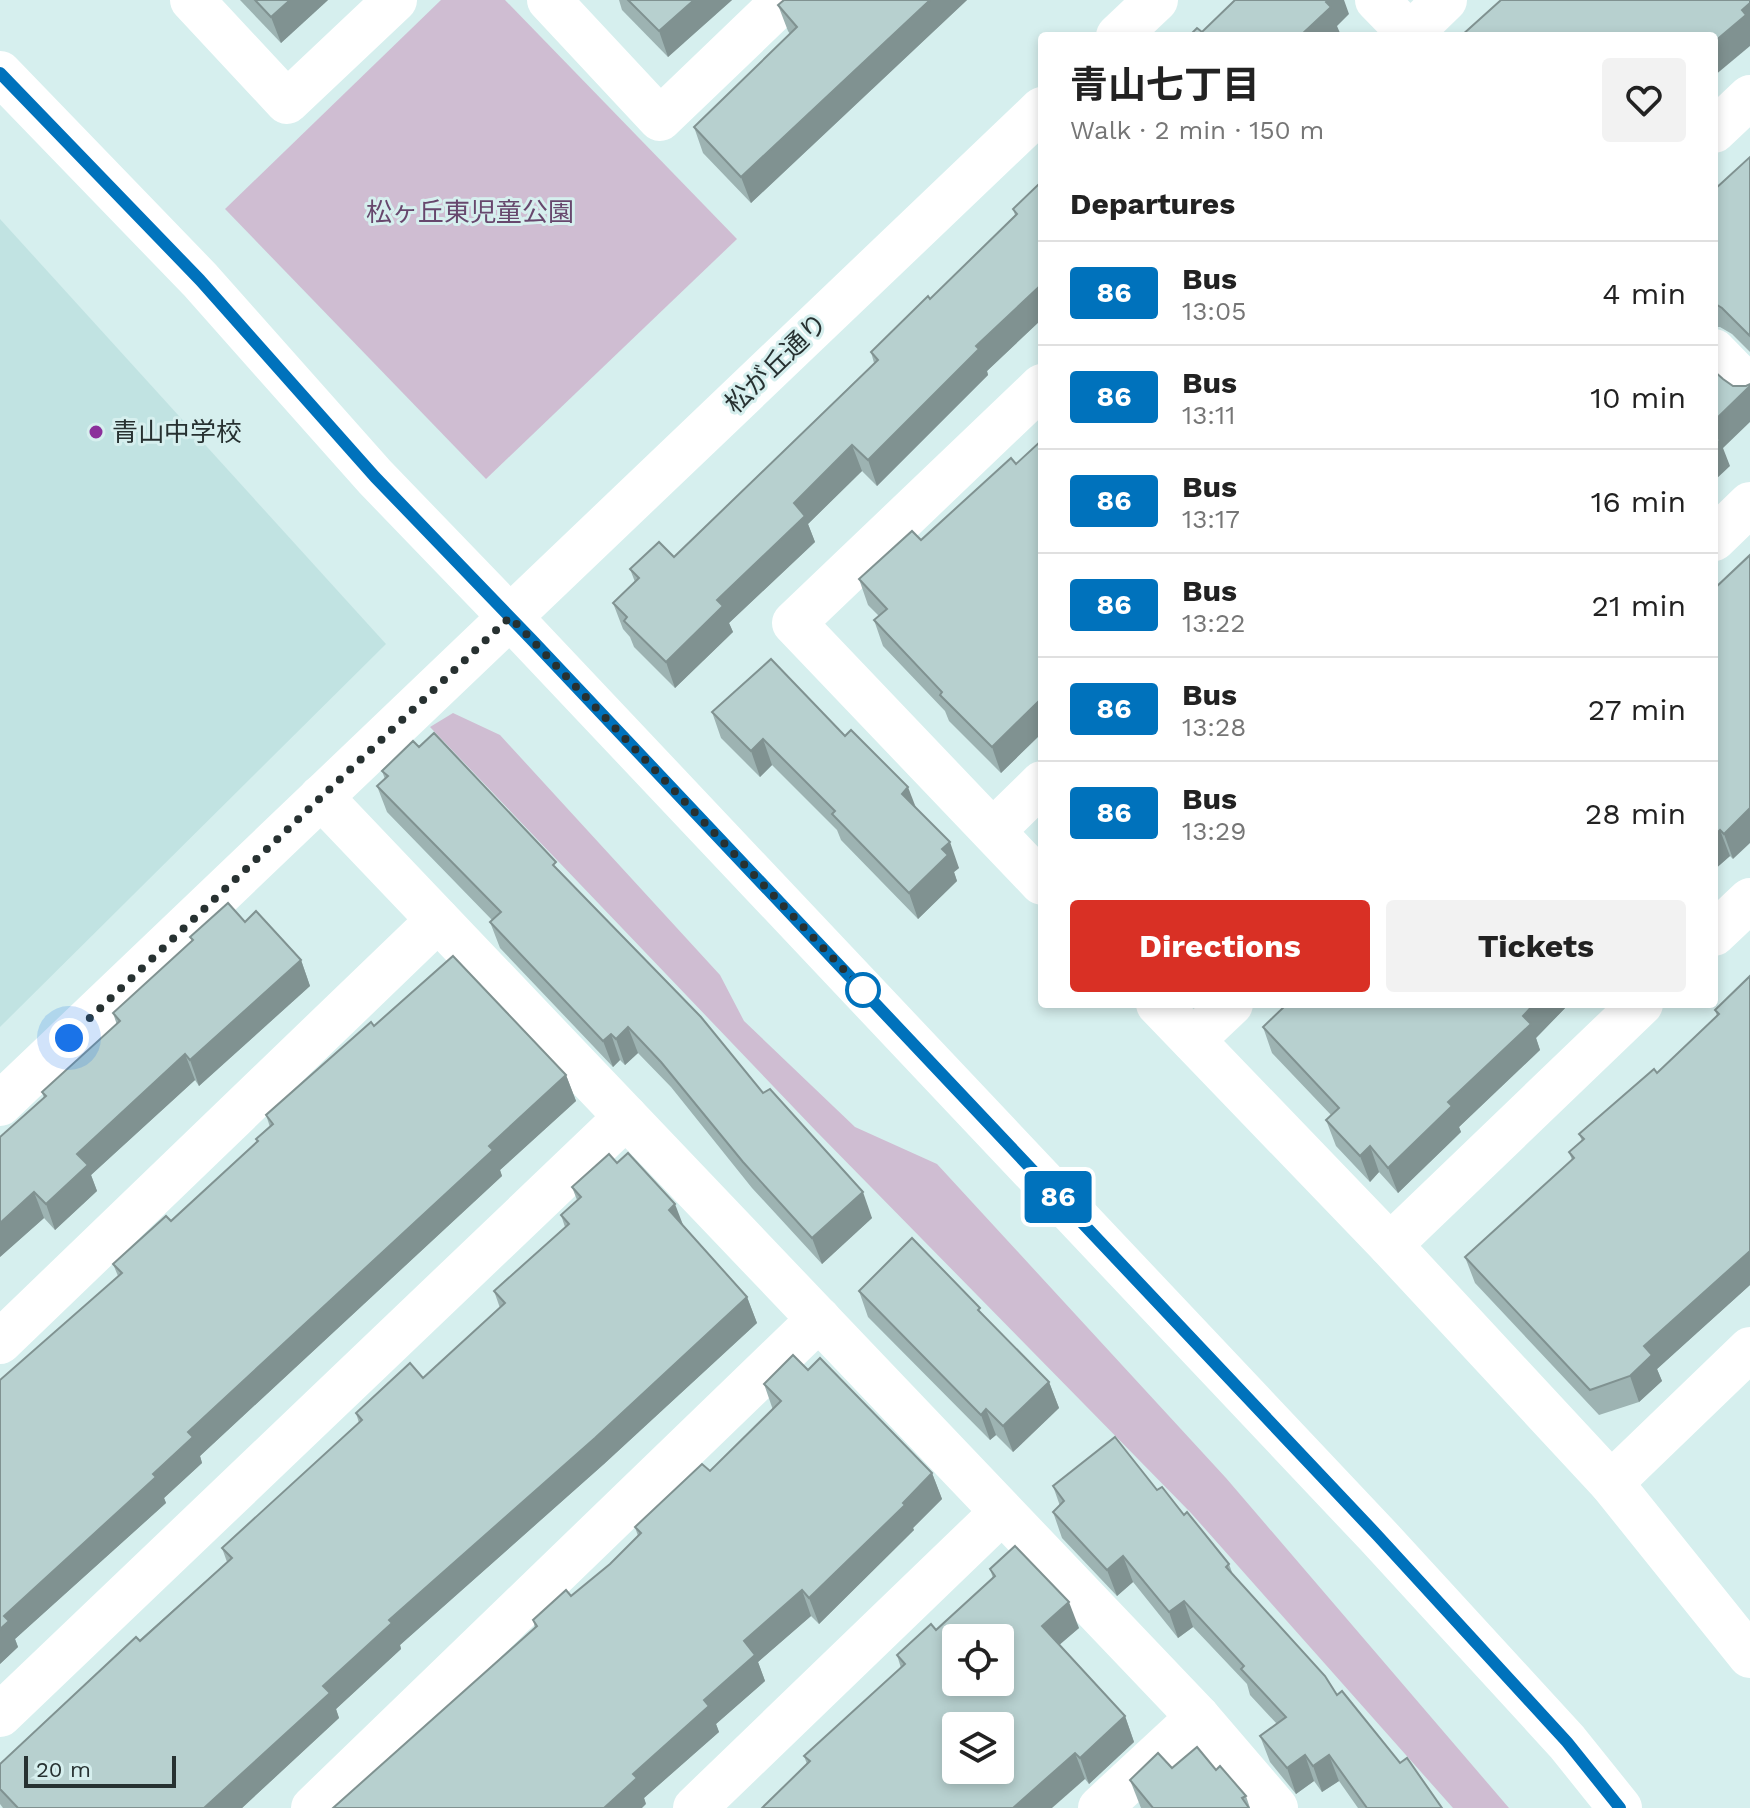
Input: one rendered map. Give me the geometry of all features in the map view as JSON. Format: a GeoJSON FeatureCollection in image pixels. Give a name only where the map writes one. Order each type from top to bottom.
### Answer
{"type":"FeatureCollection","features":[{"type":"Feature","properties":{"kind":"street"},"geometry":{"type":"LineString","coordinates":[[192,0],[287,102],[395,0]]}},
{"type":"Feature","properties":{"kind":"street"},"geometry":{"type":"LineString","coordinates":[[549,0],[660,119],[784,0]]}},
{"type":"Feature","properties":{"kind":"street"},"geometry":{"type":"LineString","coordinates":[[1122,32],[1156,0]]}},
{"type":"Feature","properties":{"kind":"street"},"geometry":{"type":"LineString","coordinates":[[1377,0],[1407,32]]}},
{"type":"Feature","properties":{"kind":"street"},"geometry":{"type":"LineString","coordinates":[[1413,32],[1445,0]]}},
{"type":"Feature","properties":{"kind":"street"},"geometry":{"type":"LineString","coordinates":[[0,73],[200,280],[375,477],[1366,1523],[1567,1742],[1620,1808]]}},
{"type":"Feature","properties":{"kind":"street"},"geometry":{"type":"LineString","coordinates":[[1718,127],[1750,97]]}},
{"type":"Feature","properties":{"kind":"street","name":"松が丘通り"},"geometry":{"type":"LineString","coordinates":[[0,1104],[1038,113]]}},
{"type":"Feature","properties":{"kind":"street"},"geometry":{"type":"LineString","coordinates":[[1718,355],[1750,388]]}},
{"type":"Feature","properties":{"kind":"street"},"geometry":{"type":"LineString","coordinates":[[1038,390],[794,623],[1038,879]]}},
{"type":"Feature","properties":{"kind":"street"},"geometry":{"type":"LineString","coordinates":[[1718,535],[1750,504]]}},
{"type":"Feature","properties":{"kind":"street"},"geometry":{"type":"LineString","coordinates":[[993,831],[1038,787]]}},
{"type":"Feature","properties":{"kind":"street"},"geometry":{"type":"LineString","coordinates":[[321,797],[1198,1717],[1276,1808]]}},
{"type":"Feature","properties":{"kind":"street"},"geometry":{"type":"LineString","coordinates":[[1718,930],[1750,900]]}},
{"type":"Feature","properties":{"kind":"street"},"geometry":{"type":"LineString","coordinates":[[0,1342],[438,920]]}},
{"type":"Feature","properties":{"kind":"street"},"geometry":{"type":"LineString","coordinates":[[1162,1008],[1390,1245],[1611,1483],[1750,1656]]}},
{"type":"Feature","properties":{"kind":"street"},"geometry":{"type":"LineString","coordinates":[[1193,1040],[1227,1008]]}},
{"type":"Feature","properties":{"kind":"street"},"geometry":{"type":"LineString","coordinates":[[1390,1245],[1637,1008]]}},
{"type":"Feature","properties":{"kind":"street"},"geometry":{"type":"LineString","coordinates":[[0,1715],[626,1117]]}},
{"type":"Feature","properties":{"kind":"street"},"geometry":{"type":"LineString","coordinates":[[313,1808],[819,1319]]}},
{"type":"Feature","properties":{"kind":"street"},"geometry":{"type":"LineString","coordinates":[[1611,1483],[1750,1349]]}},
{"type":"Feature","properties":{"kind":"street"},"geometry":{"type":"LineString","coordinates":[[695,1808],[1002,1512]]}},
{"type":"Feature","properties":{"kind":"street"},"geometry":{"type":"LineString","coordinates":[[1100,1808],[1198,1717]]}},
{"type":"Feature","properties":{"kind":"shaded area","name":"青山中学校"},"geometry":{"type":"Polygon","coordinates":[[[0,219],[386,644],[0,1027],[0,219]]]}},
{"type":"Feature","properties":{"kind":"green space","name":"松ヶ丘東児童公園"},"geometry":{"type":"Polygon","coordinates":[[[441,0],[505,0],[737,239],[486,479],[225,209],[441,0]]]}},
{"type":"Feature","properties":{"kind":"green space"},"geometry":{"type":"Polygon","coordinates":[[[453,713],[500,735],[720,975],[744,1021],[855,1127],[937,1164],[1226,1478],[1509,1808],[1453,1808],[1191,1513],[816,1131],[430,727],[453,713]]]}},
{"type":"Feature","properties":{"kind":"building"},"geometry":{"type":"Polygon","coordinates":[[[255,0],[290,0],[271,17],[255,0]]]}},
{"type":"Feature","properties":{"kind":"building"},"geometry":{"type":"Polygon","coordinates":[[[628,0],[694,0],[659,31],[628,0]]]}},
{"type":"Feature","properties":{"kind":"building"},"geometry":{"type":"Polygon","coordinates":[[[784,0],[930,0],[741,177],[694,127],[797,27],[778,5],[784,0]]]}},
{"type":"Feature","properties":{"kind":"building"},"geometry":{"type":"Polygon","coordinates":[[[1235,0],[1328,0],[1326,2],[1331,7],[1304,32],[1202,32],[1235,0]]]}},
{"type":"Feature","properties":{"kind":"building"},"geometry":{"type":"Polygon","coordinates":[[[1501,0],[1750,0],[1742,10],[1746,15],[1718,39],[1718,32],[1465,32],[1501,0]]]}},
{"type":"Feature","properties":{"kind":"building"},"geometry":{"type":"Polygon","coordinates":[[[1750,157],[1750,336],[1718,306],[1718,186],[1750,157]]]}},
{"type":"Feature","properties":{"kind":"building"},"geometry":{"type":"Polygon","coordinates":[[[1038,185],[1038,288],[976,346],[979,349],[868,460],[852,445],[794,503],[805,516],[717,600],[723,606],[666,662],[624,621],[627,617],[613,603],[639,578],[630,569],[659,542],[674,557],[878,360],[871,352],[1017,214],[1013,209],[1038,185]]]}},
{"type":"Feature","properties":{"kind":"building"},"geometry":{"type":"Polygon","coordinates":[[[1718,375],[1733,386],[1750,386],[1718,417],[1718,375]]]}},
{"type":"Feature","properties":{"kind":"building"},"geometry":{"type":"Polygon","coordinates":[[[1038,444],[1038,702],[992,747],[940,695],[942,692],[874,620],[887,609],[859,579],[912,531],[921,540],[1011,458],[1016,464],[1038,444]]]}},
{"type":"Feature","properties":{"kind":"building"},"geometry":{"type":"Polygon","coordinates":[[[1750,555],[1750,808],[1724,834],[1720,830],[1718,832],[1718,585],[1750,555]]]}},
{"type":"Feature","properties":{"kind":"building"},"geometry":{"type":"Polygon","coordinates":[[[771,659],[845,736],[851,730],[908,787],[902,794],[950,842],[942,849],[948,855],[909,893],[832,814],[835,811],[763,739],[751,751],[712,712],[771,659]]]}},
{"type":"Feature","properties":{"kind":"building"},"geometry":{"type":"Polygon","coordinates":[[[434,733],[556,862],[553,865],[701,1017],[763,1093],[770,1089],[863,1192],[812,1238],[628,1027],[616,1039],[611,1034],[603,1041],[490,922],[501,912],[377,786],[388,776],[382,771],[413,741],[419,747],[434,733]]]}},
{"type":"Feature","properties":{"kind":"building"},"geometry":{"type":"Polygon","coordinates":[[[228,903],[245,922],[256,911],[301,960],[190,1060],[185,1054],[77,1154],[88,1165],[46,1204],[34,1192],[0,1223],[0,1137],[46,1096],[42,1092],[120,1021],[113,1013],[193,940],[190,937],[228,903]]]}},
{"type":"Feature","properties":{"kind":"building"},"geometry":{"type":"Polygon","coordinates":[[[453,956],[566,1075],[489,1146],[493,1150],[188,1432],[193,1437],[153,1474],[156,1477],[4,1616],[9,1621],[0,1629],[0,1380],[122,1273],[113,1264],[166,1216],[171,1221],[258,1141],[256,1139],[273,1124],[266,1115],[371,1022],[374,1026],[453,956]]]}},
{"type":"Feature","properties":{"kind":"building"},"geometry":{"type":"Polygon","coordinates":[[[1750,976],[1750,1251],[1644,1346],[1652,1355],[1630,1376],[1590,1390],[1465,1257],[1574,1158],[1569,1152],[1584,1139],[1579,1134],[1654,1069],[1657,1073],[1719,1014],[1715,1010],[1750,976]]]}},
{"type":"Feature","properties":{"kind":"building"},"geometry":{"type":"Polygon","coordinates":[[[1283,1008],[1530,1008],[1523,1016],[1531,1024],[1448,1102],[1452,1106],[1388,1168],[1370,1146],[1360,1156],[1326,1120],[1339,1108],[1263,1027],[1283,1008]]]}},
{"type":"Feature","properties":{"kind":"building"},"geometry":{"type":"Polygon","coordinates":[[[628,1153],[675,1204],[669,1210],[747,1297],[595,1438],[389,1620],[392,1623],[323,1686],[330,1693],[204,1808],[18,1808],[0,1789],[0,1764],[136,1637],[140,1641],[232,1558],[222,1548],[362,1420],[356,1413],[410,1363],[423,1378],[505,1303],[494,1291],[569,1224],[561,1215],[581,1197],[572,1187],[609,1154],[617,1163],[628,1153]]]}},
{"type":"Feature","properties":{"kind":"building"},"geometry":{"type":"Polygon","coordinates":[[[912,1238],[1049,1382],[1003,1426],[986,1409],[981,1415],[859,1291],[912,1238]]]}},
{"type":"Feature","properties":{"kind":"building"},"geometry":{"type":"Polygon","coordinates":[[[793,1355],[808,1370],[820,1358],[932,1473],[903,1503],[905,1505],[809,1598],[802,1590],[744,1641],[755,1655],[704,1700],[709,1706],[633,1774],[637,1778],[604,1808],[333,1808],[537,1626],[533,1620],[566,1590],[571,1596],[610,1564],[641,1533],[635,1527],[702,1464],[710,1471],[781,1401],[764,1384],[793,1355]]]}},
{"type":"Feature","properties":{"kind":"building"},"geometry":{"type":"Polygon","coordinates":[[[1115,1437],[1157,1490],[1162,1487],[1184,1515],[1187,1512],[1229,1564],[1226,1567],[1325,1676],[1337,1695],[1342,1691],[1400,1763],[1407,1758],[1442,1808],[1367,1808],[1329,1755],[1313,1766],[1305,1755],[1287,1768],[1260,1736],[1286,1717],[1241,1669],[1244,1666],[1184,1601],[1169,1612],[1123,1556],[1107,1570],[1053,1512],[1064,1501],[1053,1486],[1115,1437]]]}},
{"type":"Feature","properties":{"kind":"building"},"geometry":{"type":"Polygon","coordinates":[[[1015,1546],[1069,1602],[1042,1626],[1125,1716],[1080,1758],[1075,1753],[1013,1808],[762,1808],[810,1761],[804,1756],[905,1664],[897,1655],[931,1624],[936,1630],[942,1625],[942,1696],[1014,1696],[1014,1624],[943,1624],[995,1576],[990,1569],[1015,1546]]]}},
{"type":"Feature","properties":{"kind":"building"},"geometry":{"type":"Polygon","coordinates":[[[1197,1747],[1216,1770],[1220,1766],[1246,1796],[1242,1798],[1249,1808],[1153,1808],[1130,1780],[1158,1753],[1172,1768],[1197,1747]]]}},
{"type":"Feature","properties":{"kind":"bus line","name":"86"},"geometry":{"type":"LineString","coordinates":[[0,73],[200,280],[375,477],[1377,1535],[1567,1742],[1620,1808]]}},
{"type":"Feature","properties":{"kind":"place","name":"青山中学校"},"geometry":{"type":"Point","coordinates":[96,432]}},
{"type":"Feature","properties":{"kind":"route"},"geometry":{"type":"LineString","coordinates":[[69,1038],[510,617],[863,990]]}}]}
